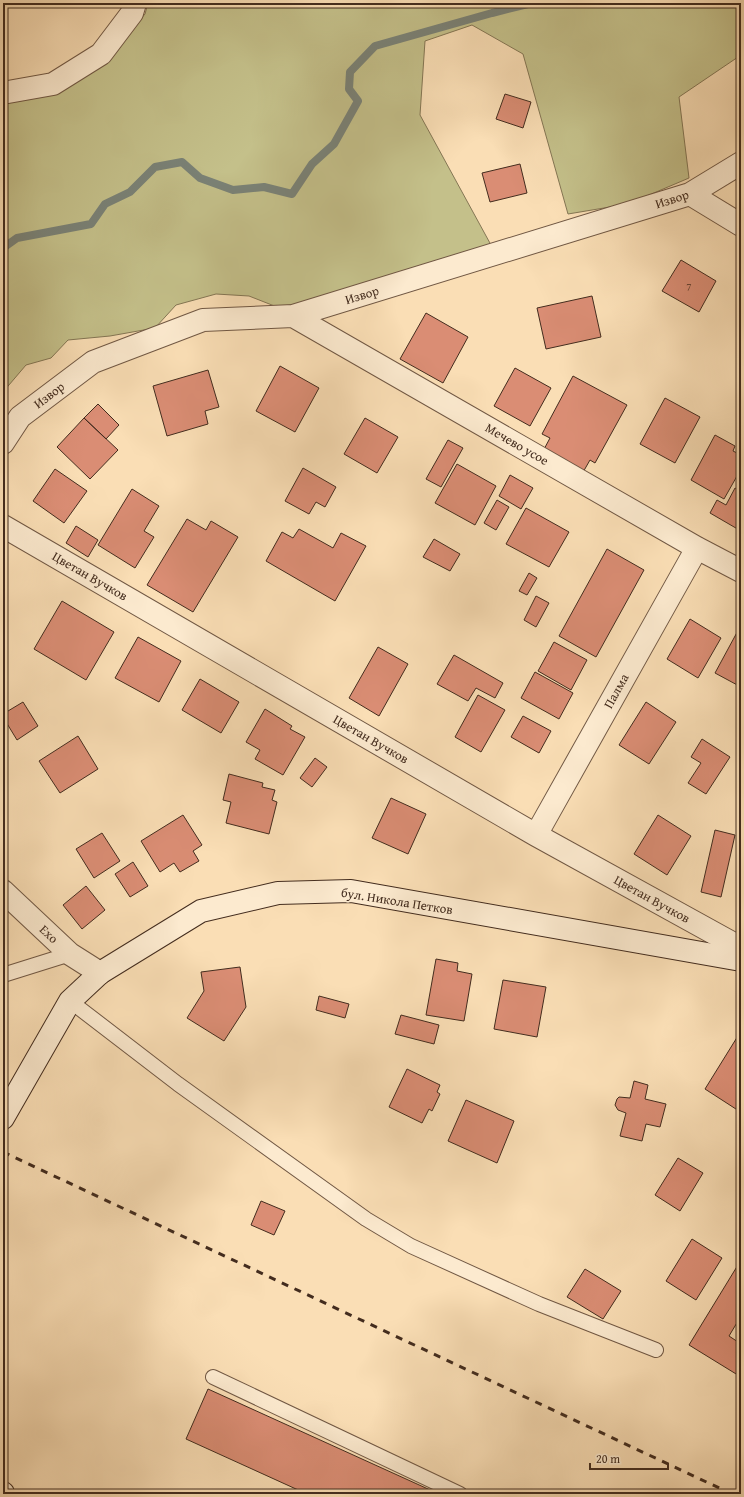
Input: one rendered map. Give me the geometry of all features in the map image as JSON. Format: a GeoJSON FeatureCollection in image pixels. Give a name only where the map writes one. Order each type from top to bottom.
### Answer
{"type":"FeatureCollection","features":[{"type":"Feature","properties":{"kind":"street"},"geometry":{"type":"LineString","coordinates":[[8,92],[53,84],[102,54],[132,13],[135,3]]}},
{"type":"Feature","properties":{"kind":"street","name":"Извор"},"geometry":{"type":"LineString","coordinates":[[3,443],[20,417],[93,362],[203,320],[293,316],[690,194],[741,163]]}},
{"type":"Feature","properties":{"kind":"street"},"geometry":{"type":"LineString","coordinates":[[690,194],[741,225]]}},
{"type":"Feature","properties":{"kind":"street","name":"Мечево усое"},"geometry":{"type":"LineString","coordinates":[[293,316],[697,548],[741,571]]}},
{"type":"Feature","properties":{"kind":"street","name":"Цветан Вучков"},"geometry":{"type":"LineString","coordinates":[[3,526],[536,835],[741,948]]}},
{"type":"Feature","properties":{"kind":"street","name":"Палма"},"geometry":{"type":"LineString","coordinates":[[536,835],[697,548]]}},
{"type":"Feature","properties":{"kind":"street","name":"Ехо"},"geometry":{"type":"LineString","coordinates":[[3,891],[70,954],[100,973]]}},
{"type":"Feature","properties":{"kind":"street","name":"бул. Никола Петков"},"geometry":{"type":"LineString","coordinates":[[3,1118],[70,1001],[100,973],[201,911],[278,893],[351,891],[741,960]]}},
{"type":"Feature","properties":{"kind":"lane"},"geometry":{"type":"LineString","coordinates":[[3,975],[70,954]]}},
{"type":"Feature","properties":{"kind":"lane"},"geometry":{"type":"LineString","coordinates":[[70,1001],[178,1084],[366,1219],[410,1246],[539,1304],[656,1350]]}},
{"type":"Feature","properties":{"kind":"lane"},"geometry":{"type":"LineString","coordinates":[[213,1377],[460,1494]]}},
{"type":"Feature","properties":{"kind":"shaded area"},"geometry":{"type":"Polygon","coordinates":[[[148,3],[741,3],[741,55],[679,97],[689,178],[628,204],[568,214],[523,54],[472,25],[425,41],[420,115],[491,245],[308,302],[277,307],[249,296],[216,294],[176,305],[155,328],[110,336],[68,340],[51,358],[26,365],[3,392],[3,85],[32,98],[107,58],[145,14],[148,3]]]}},
{"type":"Feature","properties":{"kind":"building"},"geometry":{"type":"Polygon","coordinates":[[[505,94],[531,102],[523,128],[496,119],[505,94]]]}},
{"type":"Feature","properties":{"kind":"building"},"geometry":{"type":"Polygon","coordinates":[[[520,164],[527,193],[490,202],[482,173],[520,164]]]}},
{"type":"Feature","properties":{"kind":"building"},"geometry":{"type":"Polygon","coordinates":[[[681,260],[716,281],[699,312],[662,291],[681,260]]]}},
{"type":"Feature","properties":{"kind":"building"},"geometry":{"type":"Polygon","coordinates":[[[592,296],[601,337],[546,349],[537,308],[592,296]]]}},
{"type":"Feature","properties":{"kind":"building"},"geometry":{"type":"Polygon","coordinates":[[[426,313],[468,337],[443,383],[400,359],[426,313]]]}},
{"type":"Feature","properties":{"kind":"building"},"geometry":{"type":"Polygon","coordinates":[[[280,366],[319,388],[295,432],[256,411],[280,366]]]}},
{"type":"Feature","properties":{"kind":"building"},"geometry":{"type":"Polygon","coordinates":[[[515,368],[551,388],[530,426],[494,406],[515,368]]]}},
{"type":"Feature","properties":{"kind":"building"},"geometry":{"type":"Polygon","coordinates":[[[208,370],[219,407],[205,411],[208,424],[167,436],[153,386],[208,370]]]}},
{"type":"Feature","properties":{"kind":"building"},"geometry":{"type":"Polygon","coordinates":[[[573,376],[627,405],[595,463],[590,460],[582,474],[542,453],[550,438],[542,434],[573,376]]]}},
{"type":"Feature","properties":{"kind":"building"},"geometry":{"type":"Polygon","coordinates":[[[665,398],[700,417],[675,463],[640,444],[665,398]]]}},
{"type":"Feature","properties":{"kind":"building"},"geometry":{"type":"Polygon","coordinates":[[[98,404],[119,425],[106,439],[84,418],[98,404]]]}},
{"type":"Feature","properties":{"kind":"building"},"geometry":{"type":"Polygon","coordinates":[[[84,418],[118,450],[90,479],[57,447],[84,418]]]}},
{"type":"Feature","properties":{"kind":"building"},"geometry":{"type":"Polygon","coordinates":[[[365,418],[398,437],[377,473],[344,454],[365,418]]]}},
{"type":"Feature","properties":{"kind":"building"},"geometry":{"type":"Polygon","coordinates":[[[715,435],[735,446],[733,451],[741,455],[741,469],[724,499],[691,480],[715,435]]]}},
{"type":"Feature","properties":{"kind":"building"},"geometry":{"type":"Polygon","coordinates":[[[448,440],[463,448],[441,487],[426,479],[448,440]]]}},
{"type":"Feature","properties":{"kind":"building"},"geometry":{"type":"Polygon","coordinates":[[[457,464],[496,486],[475,525],[435,503],[457,464]]]}},
{"type":"Feature","properties":{"kind":"building"},"geometry":{"type":"Polygon","coordinates":[[[303,468],[336,487],[325,507],[316,502],[309,514],[285,501],[303,468]]]}},
{"type":"Feature","properties":{"kind":"building"},"geometry":{"type":"Polygon","coordinates":[[[55,469],[87,491],[64,523],[33,501],[55,469]]]}},
{"type":"Feature","properties":{"kind":"building"},"geometry":{"type":"Polygon","coordinates":[[[510,475],[533,488],[521,509],[499,496],[510,475]]]}},
{"type":"Feature","properties":{"kind":"building"},"geometry":{"type":"Polygon","coordinates":[[[735,488],[741,491],[741,531],[710,513],[717,500],[726,505],[735,488]]]}},
{"type":"Feature","properties":{"kind":"building"},"geometry":{"type":"Polygon","coordinates":[[[132,489],[159,506],[144,531],[154,537],[135,568],[98,545],[132,489]]]}},
{"type":"Feature","properties":{"kind":"building"},"geometry":{"type":"Polygon","coordinates":[[[497,500],[509,507],[496,530],[484,523],[497,500]]]}},
{"type":"Feature","properties":{"kind":"building"},"geometry":{"type":"Polygon","coordinates":[[[526,508],[569,532],[549,567],[506,544],[526,508]]]}},
{"type":"Feature","properties":{"kind":"building"},"geometry":{"type":"Polygon","coordinates":[[[187,519],[206,530],[211,521],[238,537],[193,612],[147,585],[187,519]]]}},
{"type":"Feature","properties":{"kind":"building"},"geometry":{"type":"Polygon","coordinates":[[[76,526],[98,540],[88,557],[66,543],[76,526]]]}},
{"type":"Feature","properties":{"kind":"building"},"geometry":{"type":"Polygon","coordinates":[[[299,529],[333,548],[341,533],[366,546],[335,601],[266,561],[282,532],[293,538],[299,529]]]}},
{"type":"Feature","properties":{"kind":"building"},"geometry":{"type":"Polygon","coordinates":[[[434,539],[460,554],[450,571],[423,557],[434,539]]]}},
{"type":"Feature","properties":{"kind":"building"},"geometry":{"type":"Polygon","coordinates":[[[607,549],[644,570],[596,657],[559,636],[607,549]]]}},
{"type":"Feature","properties":{"kind":"building"},"geometry":{"type":"Polygon","coordinates":[[[529,573],[537,578],[527,595],[519,591],[529,573]]]}},
{"type":"Feature","properties":{"kind":"building"},"geometry":{"type":"Polygon","coordinates":[[[536,596],[549,603],[536,627],[524,620],[536,596]]]}},
{"type":"Feature","properties":{"kind":"building"},"geometry":{"type":"Polygon","coordinates":[[[62,601],[114,632],[86,680],[34,649],[62,601]]]}},
{"type":"Feature","properties":{"kind":"building"},"geometry":{"type":"Polygon","coordinates":[[[690,619],[721,638],[698,678],[667,659],[690,619]]]}},
{"type":"Feature","properties":{"kind":"building"},"geometry":{"type":"Polygon","coordinates":[[[741,625],[741,687],[715,673],[741,625]]]}},
{"type":"Feature","properties":{"kind":"building"},"geometry":{"type":"Polygon","coordinates":[[[138,637],[181,661],[159,702],[115,678],[138,637]]]}},
{"type":"Feature","properties":{"kind":"building"},"geometry":{"type":"Polygon","coordinates":[[[554,642],[587,660],[571,690],[538,671],[554,642]]]}},
{"type":"Feature","properties":{"kind":"building"},"geometry":{"type":"Polygon","coordinates":[[[378,647],[408,664],[379,716],[349,698],[378,647]]]}},
{"type":"Feature","properties":{"kind":"building"},"geometry":{"type":"Polygon","coordinates":[[[454,655],[503,683],[495,698],[476,688],[468,701],[437,684],[454,655]]]}},
{"type":"Feature","properties":{"kind":"building"},"geometry":{"type":"Polygon","coordinates":[[[535,672],[573,693],[559,719],[521,698],[535,672]]]}},
{"type":"Feature","properties":{"kind":"building"},"geometry":{"type":"Polygon","coordinates":[[[200,679],[239,702],[221,733],[182,710],[200,679]]]}},
{"type":"Feature","properties":{"kind":"building"},"geometry":{"type":"Polygon","coordinates":[[[478,695],[505,710],[481,752],[455,737],[478,695]]]}},
{"type":"Feature","properties":{"kind":"building"},"geometry":{"type":"Polygon","coordinates":[[[23,702],[38,726],[17,740],[3,717],[3,714],[23,702]]]}},
{"type":"Feature","properties":{"kind":"building"},"geometry":{"type":"Polygon","coordinates":[[[646,702],[676,722],[649,764],[619,745],[646,702]]]}},
{"type":"Feature","properties":{"kind":"building"},"geometry":{"type":"Polygon","coordinates":[[[265,709],[292,726],[290,729],[305,737],[283,775],[255,759],[260,750],[246,742],[265,709]]]}},
{"type":"Feature","properties":{"kind":"building"},"geometry":{"type":"Polygon","coordinates":[[[523,716],[551,731],[539,753],[511,737],[523,716]]]}},
{"type":"Feature","properties":{"kind":"building"},"geometry":{"type":"Polygon","coordinates":[[[78,736],[98,769],[60,793],[39,761],[78,736]]]}},
{"type":"Feature","properties":{"kind":"building"},"geometry":{"type":"Polygon","coordinates":[[[702,739],[730,757],[706,794],[688,783],[701,763],[691,757],[702,739]]]}},
{"type":"Feature","properties":{"kind":"building"},"geometry":{"type":"Polygon","coordinates":[[[315,758],[327,767],[312,787],[300,778],[315,758]]]}},
{"type":"Feature","properties":{"kind":"building"},"geometry":{"type":"Polygon","coordinates":[[[229,774],[263,783],[262,787],[275,790],[272,800],[277,802],[269,834],[226,823],[231,802],[223,800],[229,774]]]}},
{"type":"Feature","properties":{"kind":"building"},"geometry":{"type":"Polygon","coordinates":[[[391,798],[426,814],[408,854],[372,838],[391,798]]]}},
{"type":"Feature","properties":{"kind":"building"},"geometry":{"type":"Polygon","coordinates":[[[183,815],[202,845],[193,851],[199,861],[180,872],[174,863],[160,872],[141,841],[183,815]]]}},
{"type":"Feature","properties":{"kind":"building"},"geometry":{"type":"Polygon","coordinates":[[[658,815],[691,836],[667,875],[634,854],[658,815]]]}},
{"type":"Feature","properties":{"kind":"building"},"geometry":{"type":"Polygon","coordinates":[[[715,830],[735,835],[721,897],[701,892],[715,830]]]}},
{"type":"Feature","properties":{"kind":"building"},"geometry":{"type":"Polygon","coordinates":[[[102,833],[120,861],[94,878],[76,849],[102,833]]]}},
{"type":"Feature","properties":{"kind":"building"},"geometry":{"type":"Polygon","coordinates":[[[133,862],[148,886],[130,897],[115,874],[133,862]]]}},
{"type":"Feature","properties":{"kind":"building"},"geometry":{"type":"Polygon","coordinates":[[[86,886],[105,910],[82,929],[63,905],[86,886]]]}},
{"type":"Feature","properties":{"kind":"building"},"geometry":{"type":"Polygon","coordinates":[[[436,959],[458,963],[457,971],[472,974],[464,1021],[426,1015],[436,959]]]}},
{"type":"Feature","properties":{"kind":"building"},"geometry":{"type":"Polygon","coordinates":[[[240,967],[246,1007],[224,1041],[187,1018],[204,991],[201,972],[240,967]]]}},
{"type":"Feature","properties":{"kind":"building"},"geometry":{"type":"Polygon","coordinates":[[[503,980],[546,987],[537,1037],[494,1029],[503,980]]]}},
{"type":"Feature","properties":{"kind":"building"},"geometry":{"type":"Polygon","coordinates":[[[319,996],[349,1004],[345,1018],[316,1010],[319,996]]]}},
{"type":"Feature","properties":{"kind":"building"},"geometry":{"type":"Polygon","coordinates":[[[401,1015],[439,1025],[434,1044],[395,1034],[401,1015]]]}},
{"type":"Feature","properties":{"kind":"building"},"geometry":{"type":"Polygon","coordinates":[[[741,1031],[741,1108],[739,1111],[705,1089],[741,1031]]]}},
{"type":"Feature","properties":{"kind":"building"},"geometry":{"type":"Polygon","coordinates":[[[407,1069],[440,1085],[437,1092],[440,1094],[432,1111],[429,1109],[422,1123],[389,1107],[407,1069]]]}},
{"type":"Feature","properties":{"kind":"building"},"geometry":{"type":"Polygon","coordinates":[[[634,1081],[648,1085],[645,1099],[666,1104],[660,1127],[646,1124],[642,1141],[620,1136],[626,1113],[618,1110],[615,1105],[619,1097],[630,1098],[634,1081]]]}},
{"type":"Feature","properties":{"kind":"building"},"geometry":{"type":"Polygon","coordinates":[[[466,1100],[514,1121],[497,1163],[448,1141],[466,1100]]]}},
{"type":"Feature","properties":{"kind":"building"},"geometry":{"type":"Polygon","coordinates":[[[678,1158],[703,1173],[680,1211],[655,1195],[678,1158]]]}},
{"type":"Feature","properties":{"kind":"building"},"geometry":{"type":"Polygon","coordinates":[[[261,1201],[285,1211],[274,1235],[251,1225],[261,1201]]]}},
{"type":"Feature","properties":{"kind":"building"},"geometry":{"type":"Polygon","coordinates":[[[692,1239],[722,1258],[696,1300],[666,1281],[692,1239]]]}},
{"type":"Feature","properties":{"kind":"building"},"geometry":{"type":"Polygon","coordinates":[[[741,1260],[741,1316],[729,1336],[741,1344],[741,1377],[689,1345],[741,1260]]]}},
{"type":"Feature","properties":{"kind":"building"},"geometry":{"type":"Polygon","coordinates":[[[585,1269],[621,1291],[603,1319],[567,1297],[585,1269]]]}},
{"type":"Feature","properties":{"kind":"building"},"geometry":{"type":"Polygon","coordinates":[[[208,1389],[439,1494],[307,1494],[186,1439],[208,1389]]]}},
{"type":"Feature","properties":{"kind":"waterway"},"geometry":{"type":"LineString","coordinates":[[3,248],[17,238],[91,224],[105,204],[130,192],[155,167],[182,162],[200,178],[233,190],[264,187],[292,194],[312,164],[334,144],[358,101],[349,89],[350,72],[375,46],[532,3]]}},
{"type":"Feature","properties":{"kind":"railway"},"geometry":{"type":"LineString","coordinates":[[3,1152],[732,1494]]}}]}
